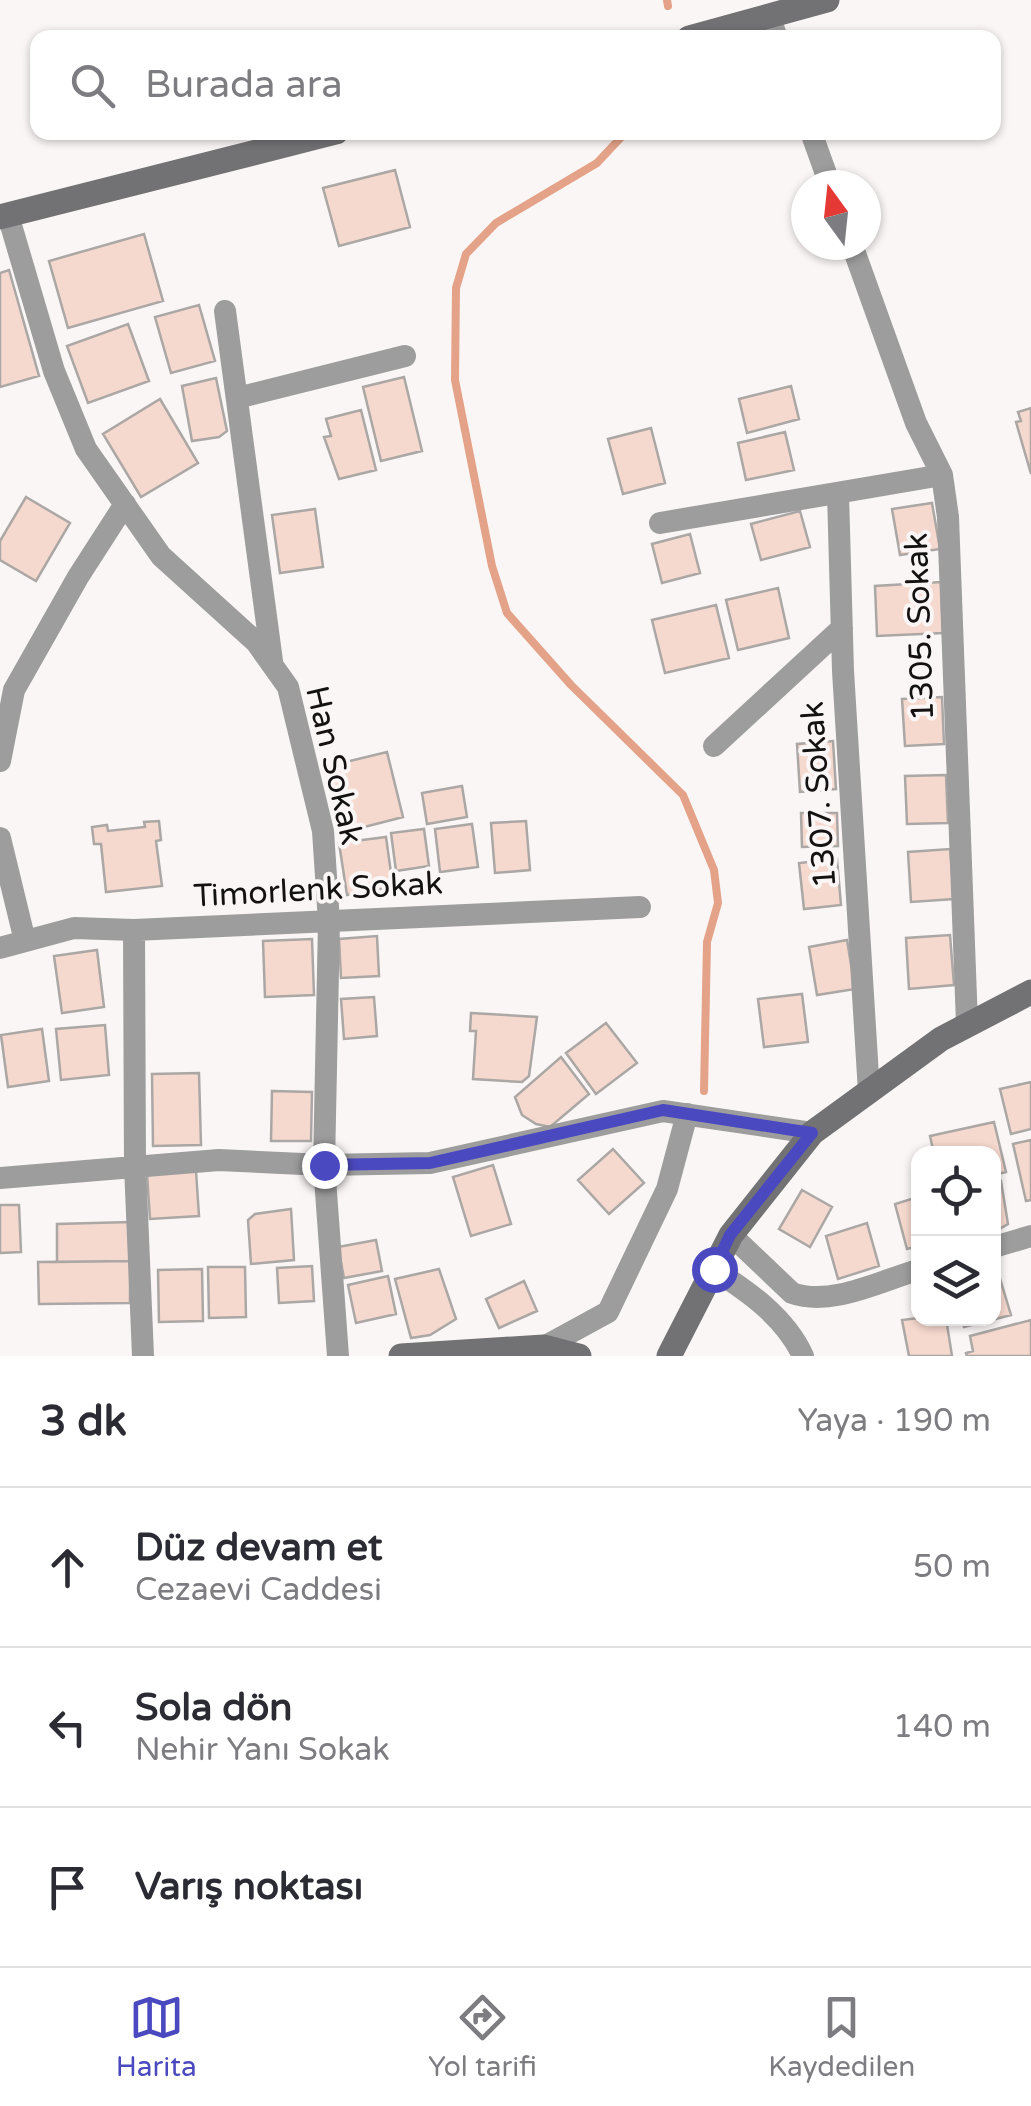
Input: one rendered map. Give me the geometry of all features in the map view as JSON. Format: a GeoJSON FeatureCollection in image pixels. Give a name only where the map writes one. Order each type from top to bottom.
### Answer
{"type":"FeatureCollection","features":[{"type":"Feature","properties":{"kind":"street"},"geometry":{"type":"LineString","coordinates":[[745,30],[773,26],[827,0]]}},
{"type":"Feature","properties":{"kind":"street"},"geometry":{"type":"LineString","coordinates":[[4,216],[304,140]]}},
{"type":"Feature","properties":{"kind":"street"},"geometry":{"type":"LineString","coordinates":[[815,140],[825,170]]}},
{"type":"Feature","properties":{"kind":"street","name":"Han Sokak"},"geometry":{"type":"LineString","coordinates":[[4,216],[54,372],[86,449],[161,556],[256,642],[288,687],[323,832],[329,922],[324,1165],[338,1356]]}},
{"type":"Feature","properties":{"kind":"street","name":"1305. Sokak"},"geometry":{"type":"LineString","coordinates":[[857,260],[916,423],[942,475],[948,517],[966,1024]]}},
{"type":"Feature","properties":{"kind":"street"},"geometry":{"type":"LineString","coordinates":[[224,311],[272,665]]}},
{"type":"Feature","properties":{"kind":"street"},"geometry":{"type":"LineString","coordinates":[[237,398],[405,356]]}},
{"type":"Feature","properties":{"kind":"street"},"geometry":{"type":"LineString","coordinates":[[660,523],[942,475]]}},
{"type":"Feature","properties":{"kind":"street","name":"1307. Sokak"},"geometry":{"type":"LineString","coordinates":[[838,494],[869,1092]]}},
{"type":"Feature","properties":{"kind":"street"},"geometry":{"type":"LineString","coordinates":[[0,760],[14,690],[124,504]]}},
{"type":"Feature","properties":{"kind":"street"},"geometry":{"type":"LineString","coordinates":[[714,746],[842,628]]}},
{"type":"Feature","properties":{"kind":"street"},"geometry":{"type":"LineString","coordinates":[[0,838],[25,941]]}},
{"type":"Feature","properties":{"kind":"street","name":"Timorlenk Sokak"},"geometry":{"type":"LineString","coordinates":[[0,948],[74,928],[134,930],[640,907]]}},
{"type":"Feature","properties":{"kind":"street"},"geometry":{"type":"LineString","coordinates":[[134,930],[135,1166],[143,1356]]}},
{"type":"Feature","properties":{"kind":"street"},"geometry":{"type":"LineString","coordinates":[[669,1356],[730,1235],[812,1133],[941,1038],[1030,998]]}},
{"type":"Feature","properties":{"kind":"street"},"geometry":{"type":"LineString","coordinates":[[0,1178],[219,1160],[324,1165],[430,1163],[663,1110],[812,1133]]}},
{"type":"Feature","properties":{"kind":"street"},"geometry":{"type":"LineString","coordinates":[[401,1356],[476,1354],[544,1346],[608,1312],[667,1189],[687,1114]]}},
{"type":"Feature","properties":{"kind":"street"},"geometry":{"type":"LineString","coordinates":[[730,1235],[792,1293],[804,1297],[822,1298],[911,1272]]}},
{"type":"Feature","properties":{"kind":"street"},"geometry":{"type":"LineString","coordinates":[[1001,1245],[1031,1236]]}},
{"type":"Feature","properties":{"kind":"street"},"geometry":{"type":"LineString","coordinates":[[714,1269],[748,1292],[793,1334],[803,1356]]}},
{"type":"Feature","properties":{"kind":"street"},"geometry":{"type":"LineString","coordinates":[[544,1346],[579,1356]]}},
{"type":"Feature","properties":{"kind":"building"},"geometry":{"type":"Polygon","coordinates":[[[395,170],[410,227],[339,246],[323,188],[395,170]]]}},
{"type":"Feature","properties":{"kind":"building"},"geometry":{"type":"Polygon","coordinates":[[[144,234],[163,301],[68,328],[49,261],[144,234]]]}},
{"type":"Feature","properties":{"kind":"building"},"geometry":{"type":"Polygon","coordinates":[[[9,270],[39,376],[0,387],[0,273],[9,270]]]}},
{"type":"Feature","properties":{"kind":"building"},"geometry":{"type":"Polygon","coordinates":[[[199,305],[215,361],[171,373],[155,317],[199,305]]]}},
{"type":"Feature","properties":{"kind":"building"},"geometry":{"type":"Polygon","coordinates":[[[128,324],[149,381],[88,403],[67,346],[128,324]]]}},
{"type":"Feature","properties":{"kind":"building"},"geometry":{"type":"Polygon","coordinates":[[[404,377],[422,451],[381,461],[363,387],[404,377]]]}},
{"type":"Feature","properties":{"kind":"building"},"geometry":{"type":"Polygon","coordinates":[[[216,378],[227,431],[219,437],[192,441],[182,386],[216,378]]]}},
{"type":"Feature","properties":{"kind":"building"},"geometry":{"type":"Polygon","coordinates":[[[791,386],[799,419],[747,433],[739,399],[791,386]]]}},
{"type":"Feature","properties":{"kind":"building"},"geometry":{"type":"Polygon","coordinates":[[[160,399],[198,463],[141,497],[103,434],[160,399]]]}},
{"type":"Feature","properties":{"kind":"building"},"geometry":{"type":"Polygon","coordinates":[[[1031,408],[1031,474],[1016,422],[1021,421],[1018,412],[1031,408]]]}},
{"type":"Feature","properties":{"kind":"building"},"geometry":{"type":"Polygon","coordinates":[[[361,410],[376,470],[339,479],[324,437],[331,436],[326,419],[361,410]]]}},
{"type":"Feature","properties":{"kind":"building"},"geometry":{"type":"Polygon","coordinates":[[[651,428],[665,483],[623,494],[608,439],[651,428]]]}},
{"type":"Feature","properties":{"kind":"building"},"geometry":{"type":"Polygon","coordinates":[[[785,432],[794,470],[746,480],[738,443],[785,432]]]}},
{"type":"Feature","properties":{"kind":"building"},"geometry":{"type":"Polygon","coordinates":[[[26,497],[70,523],[36,581],[0,560],[0,541],[26,497]]]}},
{"type":"Feature","properties":{"kind":"building"},"geometry":{"type":"Polygon","coordinates":[[[932,503],[940,549],[900,555],[892,509],[932,503]]]}},
{"type":"Feature","properties":{"kind":"building"},"geometry":{"type":"Polygon","coordinates":[[[315,509],[323,567],[280,573],[272,515],[315,509]]]}},
{"type":"Feature","properties":{"kind":"building"},"geometry":{"type":"Polygon","coordinates":[[[800,511],[810,547],[761,560],[751,524],[800,511]]]}},
{"type":"Feature","properties":{"kind":"building"},"geometry":{"type":"Polygon","coordinates":[[[690,534],[700,573],[662,583],[652,544],[690,534]]]}},
{"type":"Feature","properties":{"kind":"building"},"geometry":{"type":"Polygon","coordinates":[[[941,582],[943,633],[877,636],[875,586],[941,582]]]}},
{"type":"Feature","properties":{"kind":"building"},"geometry":{"type":"Polygon","coordinates":[[[778,588],[789,638],[738,650],[726,600],[778,588]]]}},
{"type":"Feature","properties":{"kind":"building"},"geometry":{"type":"Polygon","coordinates":[[[716,605],[729,658],[665,673],[652,620],[716,605]]]}},
{"type":"Feature","properties":{"kind":"building"},"geometry":{"type":"Polygon","coordinates":[[[942,697],[944,744],[905,746],[902,699],[942,697]]]}},
{"type":"Feature","properties":{"kind":"building"},"geometry":{"type":"Polygon","coordinates":[[[833,741],[836,789],[800,792],[797,744],[833,741]]]}},
{"type":"Feature","properties":{"kind":"building"},"geometry":{"type":"Polygon","coordinates":[[[387,752],[403,817],[341,833],[325,767],[387,752]]]}},
{"type":"Feature","properties":{"kind":"building"},"geometry":{"type":"Polygon","coordinates":[[[946,775],[948,823],[907,824],[905,776],[946,775]]]}},
{"type":"Feature","properties":{"kind":"building"},"geometry":{"type":"Polygon","coordinates":[[[462,786],[467,817],[427,824],[422,793],[462,786]]]}},
{"type":"Feature","properties":{"kind":"building"},"geometry":{"type":"Polygon","coordinates":[[[801,813],[837,813],[838,846],[802,847],[801,813]]]}},
{"type":"Feature","properties":{"kind":"building"},"geometry":{"type":"Polygon","coordinates":[[[159,821],[161,840],[156,841],[162,886],[106,892],[101,844],[94,844],[92,827],[107,825],[108,831],[145,827],[144,822],[159,821]]]}},
{"type":"Feature","properties":{"kind":"building"},"geometry":{"type":"Polygon","coordinates":[[[526,821],[530,870],[495,873],[491,823],[526,821]]]}},
{"type":"Feature","properties":{"kind":"building"},"geometry":{"type":"Polygon","coordinates":[[[472,824],[478,867],[440,872],[435,829],[472,824]]]}},
{"type":"Feature","properties":{"kind":"building"},"geometry":{"type":"Polygon","coordinates":[[[424,829],[429,866],[396,871],[391,833],[424,829]]]}},
{"type":"Feature","properties":{"kind":"building"},"geometry":{"type":"Polygon","coordinates":[[[386,837],[393,887],[347,895],[339,843],[386,837]]]}},
{"type":"Feature","properties":{"kind":"building"},"geometry":{"type":"Polygon","coordinates":[[[950,849],[954,899],[911,902],[908,852],[950,849]]]}},
{"type":"Feature","properties":{"kind":"building"},"geometry":{"type":"Polygon","coordinates":[[[837,859],[841,905],[804,909],[799,863],[837,859]]]}},
{"type":"Feature","properties":{"kind":"building"},"geometry":{"type":"Polygon","coordinates":[[[950,935],[954,985],[909,989],[906,938],[950,935]]]}},
{"type":"Feature","properties":{"kind":"building"},"geometry":{"type":"Polygon","coordinates":[[[377,936],[379,976],[341,978],[339,939],[377,936]]]}},
{"type":"Feature","properties":{"kind":"building"},"geometry":{"type":"Polygon","coordinates":[[[312,939],[314,995],[265,997],[263,941],[312,939]]]}},
{"type":"Feature","properties":{"kind":"building"},"geometry":{"type":"Polygon","coordinates":[[[847,940],[855,989],[817,995],[809,947],[847,940]]]}},
{"type":"Feature","properties":{"kind":"building"},"geometry":{"type":"Polygon","coordinates":[[[97,950],[104,1007],[62,1013],[54,956],[97,950]]]}},
{"type":"Feature","properties":{"kind":"building"},"geometry":{"type":"Polygon","coordinates":[[[802,994],[808,1042],[764,1047],[758,999],[802,994]]]}},
{"type":"Feature","properties":{"kind":"building"},"geometry":{"type":"Polygon","coordinates":[[[374,997],[377,1036],[344,1039],[341,999],[374,997]]]}},
{"type":"Feature","properties":{"kind":"building"},"geometry":{"type":"Polygon","coordinates":[[[471,1013],[537,1017],[529,1076],[522,1082],[473,1079],[476,1031],[470,1031],[471,1013]]]}},
{"type":"Feature","properties":{"kind":"building"},"geometry":{"type":"Polygon","coordinates":[[[606,1023],[637,1063],[596,1094],[566,1053],[606,1023]]]}},
{"type":"Feature","properties":{"kind":"building"},"geometry":{"type":"Polygon","coordinates":[[[105,1025],[109,1075],[61,1080],[56,1029],[105,1025]]]}},
{"type":"Feature","properties":{"kind":"building"},"geometry":{"type":"Polygon","coordinates":[[[42,1029],[49,1081],[8,1087],[1,1035],[42,1029]]]}},
{"type":"Feature","properties":{"kind":"building"},"geometry":{"type":"Polygon","coordinates":[[[561,1057],[589,1094],[550,1127],[536,1124],[522,1115],[515,1097],[561,1057]]]}},
{"type":"Feature","properties":{"kind":"building"},"geometry":{"type":"Polygon","coordinates":[[[199,1073],[201,1145],[153,1146],[152,1074],[199,1073]]]}},
{"type":"Feature","properties":{"kind":"building"},"geometry":{"type":"Polygon","coordinates":[[[1031,1082],[1031,1129],[1011,1134],[1000,1089],[1031,1082]]]}},
{"type":"Feature","properties":{"kind":"building"},"geometry":{"type":"Polygon","coordinates":[[[272,1091],[312,1092],[311,1141],[271,1141],[272,1091]]]}},
{"type":"Feature","properties":{"kind":"building"},"geometry":{"type":"Polygon","coordinates":[[[994,1122],[1000,1146],[932,1146],[930,1136],[994,1122]]]}},
{"type":"Feature","properties":{"kind":"building"},"geometry":{"type":"Polygon","coordinates":[[[1031,1140],[1031,1200],[1026,1201],[1013,1144],[1031,1140]]]}},
{"type":"Feature","properties":{"kind":"building"},"geometry":{"type":"Polygon","coordinates":[[[613,1149],[644,1183],[609,1214],[578,1180],[613,1149]]]}},
{"type":"Feature","properties":{"kind":"building"},"geometry":{"type":"Polygon","coordinates":[[[493,1165],[511,1224],[471,1236],[453,1177],[493,1165]]]}},
{"type":"Feature","properties":{"kind":"building"},"geometry":{"type":"Polygon","coordinates":[[[196,1171],[199,1216],[150,1219],[147,1174],[196,1171]]]}},
{"type":"Feature","properties":{"kind":"building"},"geometry":{"type":"Polygon","coordinates":[[[1001,1181],[1008,1224],[1001,1228],[1001,1181]]]}},
{"type":"Feature","properties":{"kind":"building"},"geometry":{"type":"Polygon","coordinates":[[[802,1190],[832,1207],[810,1247],[779,1229],[802,1190]]]}},
{"type":"Feature","properties":{"kind":"building"},"geometry":{"type":"Polygon","coordinates":[[[911,1199],[911,1248],[907,1249],[895,1204],[911,1199]]]}},
{"type":"Feature","properties":{"kind":"building"},"geometry":{"type":"Polygon","coordinates":[[[0,1205],[19,1205],[21,1252],[0,1253],[0,1205]]]}},
{"type":"Feature","properties":{"kind":"building"},"geometry":{"type":"Polygon","coordinates":[[[291,1209],[294,1260],[251,1264],[248,1220],[255,1214],[291,1209]]]}},
{"type":"Feature","properties":{"kind":"building"},"geometry":{"type":"Polygon","coordinates":[[[130,1222],[130,1261],[57,1262],[57,1224],[130,1222]]]}},
{"type":"Feature","properties":{"kind":"building"},"geometry":{"type":"Polygon","coordinates":[[[867,1223],[879,1266],[838,1279],[826,1236],[867,1223]]]}},
{"type":"Feature","properties":{"kind":"building"},"geometry":{"type":"Polygon","coordinates":[[[376,1240],[382,1271],[344,1278],[338,1247],[376,1240]]]}},
{"type":"Feature","properties":{"kind":"building"},"geometry":{"type":"Polygon","coordinates":[[[130,1261],[130,1303],[39,1304],[38,1262],[130,1261]]]}},
{"type":"Feature","properties":{"kind":"building"},"geometry":{"type":"Polygon","coordinates":[[[312,1266],[314,1301],[279,1303],[277,1268],[312,1266]]]}},
{"type":"Feature","properties":{"kind":"building"},"geometry":{"type":"Polygon","coordinates":[[[208,1267],[245,1267],[246,1317],[209,1318],[208,1267]]]}},
{"type":"Feature","properties":{"kind":"building"},"geometry":{"type":"Polygon","coordinates":[[[202,1269],[203,1321],[159,1322],[158,1270],[202,1269]]]}},
{"type":"Feature","properties":{"kind":"building"},"geometry":{"type":"Polygon","coordinates":[[[439,1269],[456,1319],[430,1335],[411,1338],[395,1279],[439,1269]]]}},
{"type":"Feature","properties":{"kind":"building"},"geometry":{"type":"Polygon","coordinates":[[[388,1276],[396,1314],[356,1323],[348,1285],[388,1276]]]}},
{"type":"Feature","properties":{"kind":"building"},"geometry":{"type":"Polygon","coordinates":[[[524,1281],[537,1311],[499,1328],[486,1299],[524,1281]]]}},
{"type":"Feature","properties":{"kind":"building"},"geometry":{"type":"Polygon","coordinates":[[[1001,1282],[1011,1315],[1001,1318],[1001,1282]]]}},
{"type":"Feature","properties":{"kind":"building"},"geometry":{"type":"Polygon","coordinates":[[[911,1319],[911,1326],[947,1326],[952,1356],[909,1356],[902,1320],[911,1319]]]}},
{"type":"Feature","properties":{"kind":"building"},"geometry":{"type":"Polygon","coordinates":[[[1031,1320],[1031,1356],[967,1356],[973,1351],[970,1336],[1031,1320]]]}},
{"type":"Feature","properties":{"kind":"waterway"},"geometry":{"type":"LineString","coordinates":[[667,0],[668,6]]}},
{"type":"Feature","properties":{"kind":"waterway"},"geometry":{"type":"LineString","coordinates":[[619,140],[597,163],[496,223],[466,254],[456,288],[455,380],[492,566],[507,613],[571,685],[683,795],[714,870],[718,903],[707,942],[704,1091]]}},
{"type":"Feature","properties":{"kind":"route"},"geometry":{"type":"LineString","coordinates":[[324,1165],[430,1163],[663,1110],[812,1133],[730,1235],[714,1269]]}}]}
